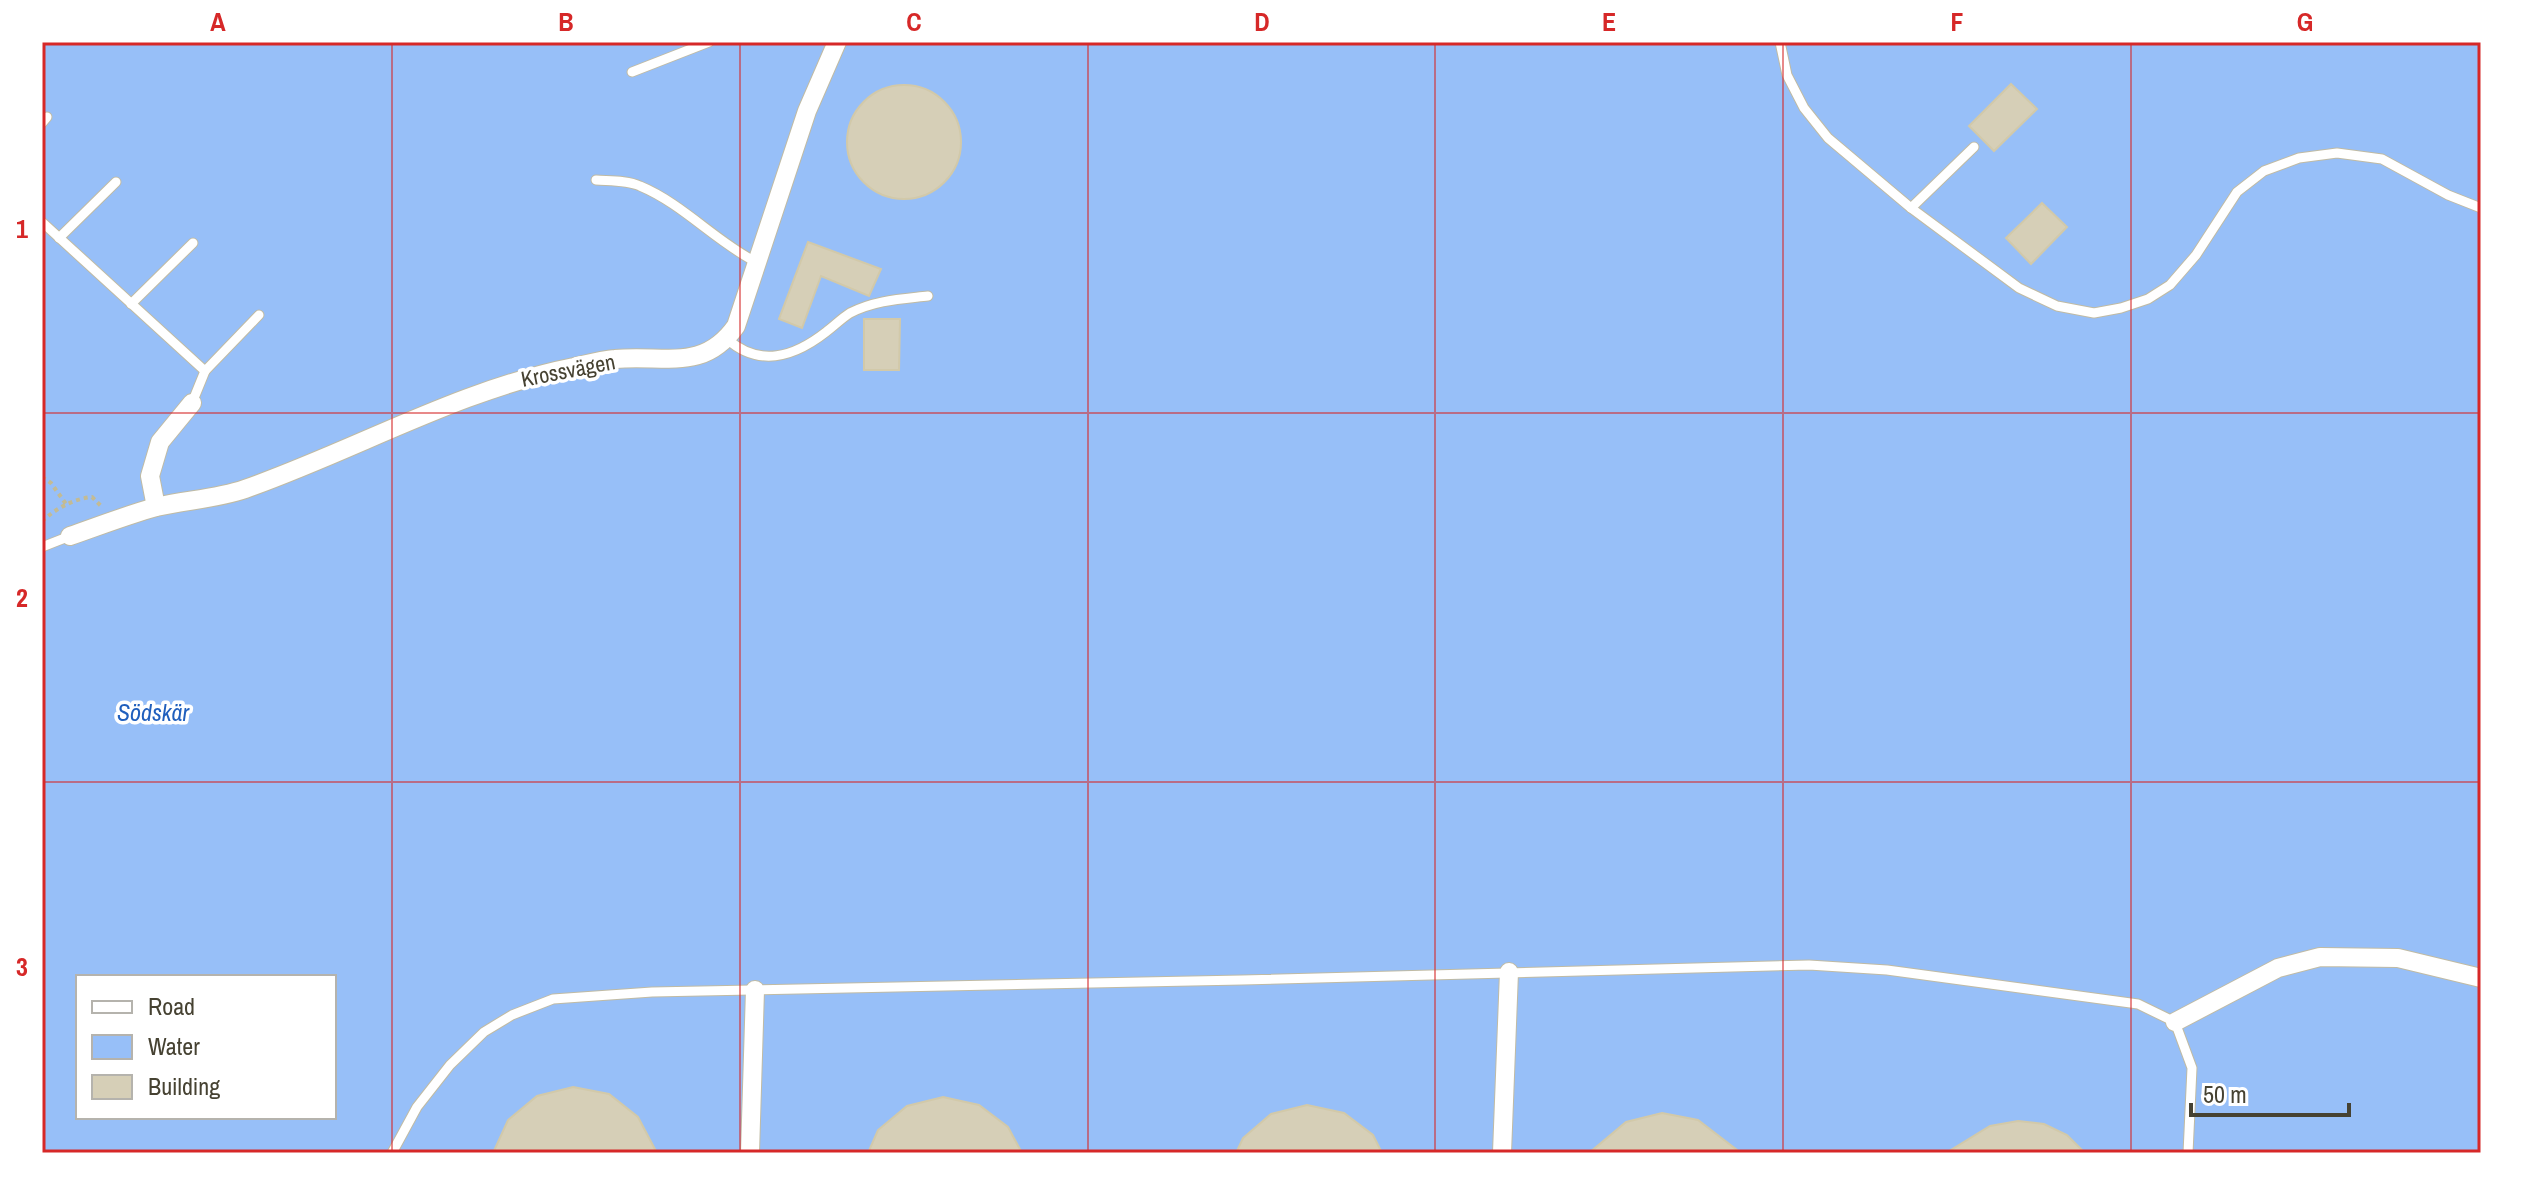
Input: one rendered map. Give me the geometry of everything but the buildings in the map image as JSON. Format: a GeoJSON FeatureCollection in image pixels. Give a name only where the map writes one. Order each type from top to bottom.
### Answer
{"type":"FeatureCollection","features":[{"type":"Feature","properties":{"kind":"street"},"geometry":{"type":"LineString","coordinates":[[727,339],[736,326],[807,111],[834,43]]}},
{"type":"Feature","properties":{"kind":"street","name":"Krossvägen"},"geometry":{"type":"LineString","coordinates":[[70,536],[156,507],[241,491],[332,456],[466,396],[509,381],[615,359],[700,356],[721,346],[727,339]]}},
{"type":"Feature","properties":{"kind":"street"},"geometry":{"type":"LineString","coordinates":[[156,507],[150,476],[160,442],[192,403]]}},
{"type":"Feature","properties":{"kind":"street"},"geometry":{"type":"LineString","coordinates":[[2175,1022],[2278,968],[2320,957],[2398,958],[2481,978]]}},
{"type":"Feature","properties":{"kind":"street"},"geometry":{"type":"LineString","coordinates":[[1502,1153],[1509,972]]}},
{"type":"Feature","properties":{"kind":"street"},"geometry":{"type":"LineString","coordinates":[[750,1153],[755,990]]}},
{"type":"Feature","properties":{"kind":"lane"},"geometry":{"type":"LineString","coordinates":[[632,72],[709,42]]}},
{"type":"Feature","properties":{"kind":"lane"},"geometry":{"type":"LineString","coordinates":[[1780,42],[1787,75],[1804,108],[1828,138],[1911,208],[2019,288],[2057,306],[2094,313],[2148,299],[2170,285],[2196,255],[2237,192],[2264,171],[2299,158],[2337,153],[2382,159],[2448,195],[2481,208]]}},
{"type":"Feature","properties":{"kind":"lane"},"geometry":{"type":"LineString","coordinates":[[1911,208],[1974,147]]}},
{"type":"Feature","properties":{"kind":"lane"},"geometry":{"type":"LineString","coordinates":[[596,180],[638,184],[756,262]]}},
{"type":"Feature","properties":{"kind":"lane"},"geometry":{"type":"LineString","coordinates":[[59,238],[116,182]]}},
{"type":"Feature","properties":{"kind":"lane"},"geometry":{"type":"LineString","coordinates":[[42,222],[205,371]]}},
{"type":"Feature","properties":{"kind":"lane"},"geometry":{"type":"LineString","coordinates":[[131,304],[193,243]]}},
{"type":"Feature","properties":{"kind":"lane"},"geometry":{"type":"LineString","coordinates":[[727,339],[747,354],[780,356],[807,346],[849,314],[877,302],[928,296]]}},
{"type":"Feature","properties":{"kind":"lane"},"geometry":{"type":"LineString","coordinates":[[192,403],[205,371],[259,315]]}},
{"type":"Feature","properties":{"kind":"lane","name":"Krossvägen"},"geometry":{"type":"LineString","coordinates":[[42,547],[70,536]]}},
{"type":"Feature","properties":{"kind":"lane"},"geometry":{"type":"LineString","coordinates":[[392,1153],[417,1107],[450,1065],[484,1032],[512,1015],[553,999],[652,992],[1795,965],[1872,969],[2138,1004],[2175,1022],[2192,1068],[2188,1153]]}},
{"type":"Feature","properties":{"kind":"path"},"geometry":{"type":"LineString","coordinates":[[42,477],[51,483],[66,504]]}},
{"type":"Feature","properties":{"kind":"path"},"geometry":{"type":"LineString","coordinates":[[42,521],[66,504],[79,498],[92,497],[102,507],[106,523]]}},
{"type":"Feature","properties":{"kind":"water","name":"Södskär"},"geometry":{"type":"Polygon","coordinates":[[[42,42],[2481,42],[2481,1153],[42,1153],[42,42]]]}}]}
